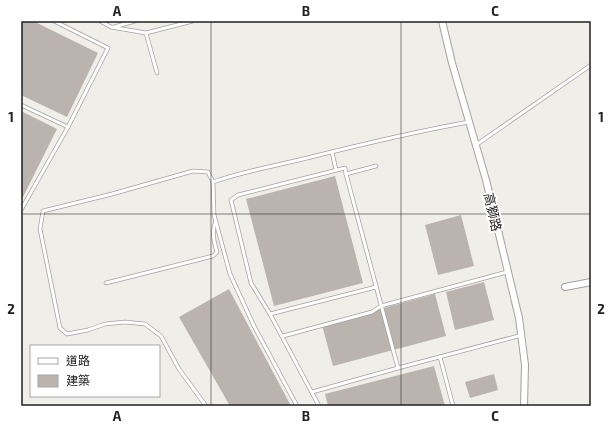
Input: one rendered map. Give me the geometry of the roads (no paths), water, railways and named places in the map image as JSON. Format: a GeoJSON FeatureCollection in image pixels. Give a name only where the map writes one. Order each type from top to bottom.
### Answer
{"type":"FeatureCollection","features":[{"type":"Feature","properties":{"kind":"street","name":"高獅路"},"geometry":{"type":"LineString","coordinates":[[442,21],[452,62],[486,180],[519,318],[525,365],[524,406]]}},
{"type":"Feature","properties":{"kind":"street"},"geometry":{"type":"LineString","coordinates":[[565,287],[591,282]]}},
{"type":"Feature","properties":{"kind":"lane"},"geometry":{"type":"LineString","coordinates":[[21,210],[68,127],[108,48],[54,21]]}},
{"type":"Feature","properties":{"kind":"lane"},"geometry":{"type":"LineString","coordinates":[[100,21],[111,27],[146,33],[193,21]]}},
{"type":"Feature","properties":{"kind":"lane"},"geometry":{"type":"LineString","coordinates":[[111,27],[135,21]]}},
{"type":"Feature","properties":{"kind":"lane"},"geometry":{"type":"LineString","coordinates":[[146,33],[157,73]]}},
{"type":"Feature","properties":{"kind":"lane"},"geometry":{"type":"LineString","coordinates":[[476,145],[591,66]]}},
{"type":"Feature","properties":{"kind":"lane"},"geometry":{"type":"LineString","coordinates":[[21,105],[68,127]]}},
{"type":"Feature","properties":{"kind":"lane"},"geometry":{"type":"LineString","coordinates":[[213,182],[232,175],[432,128],[469,122]]}},
{"type":"Feature","properties":{"kind":"lane"},"geometry":{"type":"LineString","coordinates":[[332,152],[336,170]]}},
{"type":"Feature","properties":{"kind":"lane"},"geometry":{"type":"LineString","coordinates":[[346,174],[376,166]]}},
{"type":"Feature","properties":{"kind":"lane"},"geometry":{"type":"LineString","coordinates":[[319,406],[252,283],[231,200],[238,195],[345,168],[398,368]]}},
{"type":"Feature","properties":{"kind":"lane"},"geometry":{"type":"LineString","coordinates":[[206,406],[179,369],[162,336],[144,324],[125,322],[105,324],[88,330],[67,334],[60,328],[40,229],[43,211],[112,194],[193,171],[208,172],[213,182],[214,215],[230,274],[254,326],[297,406]]}},
{"type":"Feature","properties":{"kind":"lane"},"geometry":{"type":"LineString","coordinates":[[106,283],[213,256],[217,252],[214,241],[213,227],[216,221]]}},
{"type":"Feature","properties":{"kind":"lane"},"geometry":{"type":"LineString","coordinates":[[282,336],[372,312],[381,306],[507,272]]}},
{"type":"Feature","properties":{"kind":"lane"},"geometry":{"type":"LineString","coordinates":[[270,314],[376,287]]}},
{"type":"Feature","properties":{"kind":"lane"},"geometry":{"type":"LineString","coordinates":[[312,392],[522,335]]}},
{"type":"Feature","properties":{"kind":"lane"},"geometry":{"type":"LineString","coordinates":[[440,357],[453,406]]}}]}
